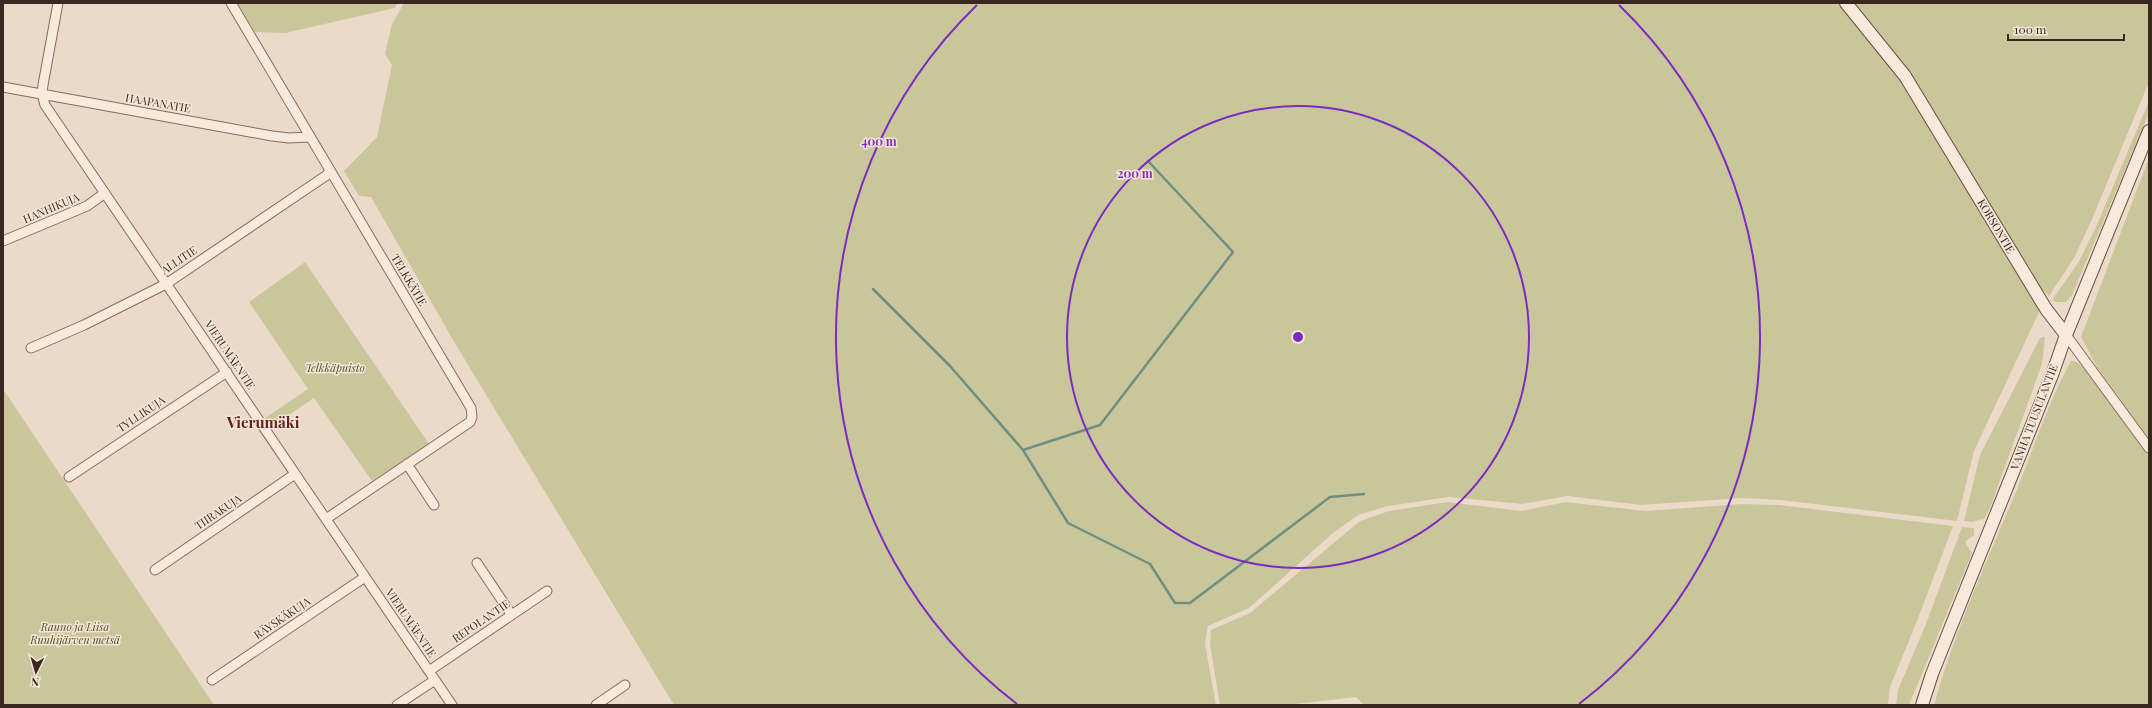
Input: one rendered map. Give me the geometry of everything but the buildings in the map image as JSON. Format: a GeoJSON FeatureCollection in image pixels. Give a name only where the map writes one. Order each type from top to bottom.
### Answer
{"type":"FeatureCollection","features":[{"type":"Feature","properties":{"kind":"main road","name":"KORSONTIE"},"geometry":{"type":"LineString","coordinates":[[1846,3],[1905,76],[2034,290],[2066,335]]}},
{"type":"Feature","properties":{"kind":"main road","name":"VANHA TUUSULANTIE"},"geometry":{"type":"LineString","coordinates":[[1922,705],[1932,674],[2149,130]]}},
{"type":"Feature","properties":{"kind":"street"},"geometry":{"type":"LineString","coordinates":[[42,94],[58,3]]}},
{"type":"Feature","properties":{"kind":"street","name":"TELKKÄTIE"},"geometry":{"type":"LineString","coordinates":[[230,3],[288,97],[329,172],[471,408],[472,417],[470,422],[326,519]]}},
{"type":"Feature","properties":{"kind":"street","name":"HAAPANATIE"},"geometry":{"type":"LineString","coordinates":[[3,87],[272,136],[289,138],[309,137]]}},
{"type":"Feature","properties":{"kind":"street","name":"VIERUMÄENTIE"},"geometry":{"type":"LineString","coordinates":[[42,94],[45,105],[452,705]]}},
{"type":"Feature","properties":{"kind":"street","name":"ALLITIE"},"geometry":{"type":"LineString","coordinates":[[30,348],[84,325],[166,284],[327,176],[329,172]]}},
{"type":"Feature","properties":{"kind":"street","name":"HANHIKUJA"},"geometry":{"type":"LineString","coordinates":[[3,242],[87,206],[105,193]]}},
{"type":"Feature","properties":{"kind":"street","name":"KORSONTIE"},"geometry":{"type":"LineString","coordinates":[[2066,335],[2149,448]]}},
{"type":"Feature","properties":{"kind":"street","name":"TYLLIKUJA"},"geometry":{"type":"LineString","coordinates":[[69,476],[227,372]]}},
{"type":"Feature","properties":{"kind":"street"},"geometry":{"type":"LineString","coordinates":[[406,464],[434,505]]}},
{"type":"Feature","properties":{"kind":"street","name":"TIIRAKUJA"},"geometry":{"type":"LineString","coordinates":[[155,570],[295,474]]}},
{"type":"Feature","properties":{"kind":"street"},"geometry":{"type":"LineString","coordinates":[[477,563],[511,614]]}},
{"type":"Feature","properties":{"kind":"street","name":"RÄYSKÄKUJA"},"geometry":{"type":"LineString","coordinates":[[212,680],[365,577]]}},
{"type":"Feature","properties":{"kind":"street","name":"REPOLANTIE"},"geometry":{"type":"LineString","coordinates":[[429,671],[511,614],[546,592]]}},
{"type":"Feature","properties":{"kind":"street"},"geometry":{"type":"LineString","coordinates":[[397,705],[435,680]]}},
{"type":"Feature","properties":{"kind":"street"},"geometry":{"type":"LineString","coordinates":[[596,705],[625,686]]}},
{"type":"Feature","properties":{"kind":"green space"},"geometry":{"type":"Polygon","coordinates":[[[236,3],[397,3],[395,8],[285,33],[254,32],[236,3]]]}},
{"type":"Feature","properties":{"kind":"green space"},"geometry":{"type":"Polygon","coordinates":[[[404,3],[1844,3],[1904,77],[2041,308],[1974,451],[1957,521],[1781,500],[1742,498],[1641,505],[1567,496],[1522,504],[1449,497],[1388,506],[1358,515],[1333,533],[1249,608],[1208,626],[1205,644],[1216,705],[674,705],[456,345],[371,197],[359,196],[344,171],[377,137],[392,65],[385,54],[392,24],[404,3]]]}},
{"type":"Feature","properties":{"kind":"green space"},"geometry":{"type":"Polygon","coordinates":[[[1848,3],[2149,3],[2149,82],[2090,224],[2074,258],[2049,296],[2029,276],[1906,76],[1848,3]]]}},
{"type":"Feature","properties":{"kind":"green space"},"geometry":{"type":"Polygon","coordinates":[[[2149,101],[2148,116],[2072,295],[2066,302],[2055,302],[2052,300],[2078,263],[2096,227],[2149,101]]]}},
{"type":"Feature","properties":{"kind":"green space"},"geometry":{"type":"Polygon","coordinates":[[[2149,158],[2149,439],[2097,367],[2081,337],[2149,158]]]}},
{"type":"Feature","properties":{"kind":"green space","name":"Telkkäpuisto"},"geometry":{"type":"Polygon","coordinates":[[[305,262],[429,444],[372,481],[314,398],[271,427],[265,418],[308,389],[249,302],[305,262]]]}},
{"type":"Feature","properties":{"kind":"green space"},"geometry":{"type":"Polygon","coordinates":[[[2045,337],[2042,364],[1990,508],[1984,519],[1972,522],[1964,521],[1980,455],[2040,338],[2045,337]]]}},
{"type":"Feature","properties":{"kind":"green space"},"geometry":{"type":"Polygon","coordinates":[[[2071,361],[2077,362],[2085,369],[2149,454],[2149,705],[1934,705],[1942,677],[1973,594],[2018,487],[2049,407],[2071,361]]]}},
{"type":"Feature","properties":{"kind":"green space","name":"Rauno ja Liisa Ruuhijärven metsä"},"geometry":{"type":"Polygon","coordinates":[[[3,389],[214,705],[3,705],[3,389]]]}},
{"type":"Feature","properties":{"kind":"green space"},"geometry":{"type":"Polygon","coordinates":[[[1448,502],[1521,511],[1566,502],[1645,511],[1742,504],[1779,505],[1953,526],[1890,687],[1888,705],[1364,705],[1356,697],[1286,705],[1220,705],[1210,644],[1211,630],[1250,613],[1360,521],[1389,511],[1448,502]]]}},
{"type":"Feature","properties":{"kind":"green space"},"geometry":{"type":"Polygon","coordinates":[[[1962,527],[1974,528],[1974,535],[1965,542],[1972,553],[1909,705],[1896,705],[1898,690],[1926,624],[1962,527]]]}},
{"type":"Feature","properties":{"kind":"waterway"},"geometry":{"type":"LineString","coordinates":[[1023,450],[1100,425],[1233,252],[1148,161]]}},
{"type":"Feature","properties":{"kind":"waterway"},"geometry":{"type":"LineString","coordinates":[[873,289],[950,366],[1023,450],[1068,523],[1150,564],[1175,603],[1190,603],[1330,497],[1364,494]]}},
{"type":"Feature","properties":{"kind":"district","name":"Vierumäki"},"geometry":{"type":"Point","coordinates":[263,423]}}]}
